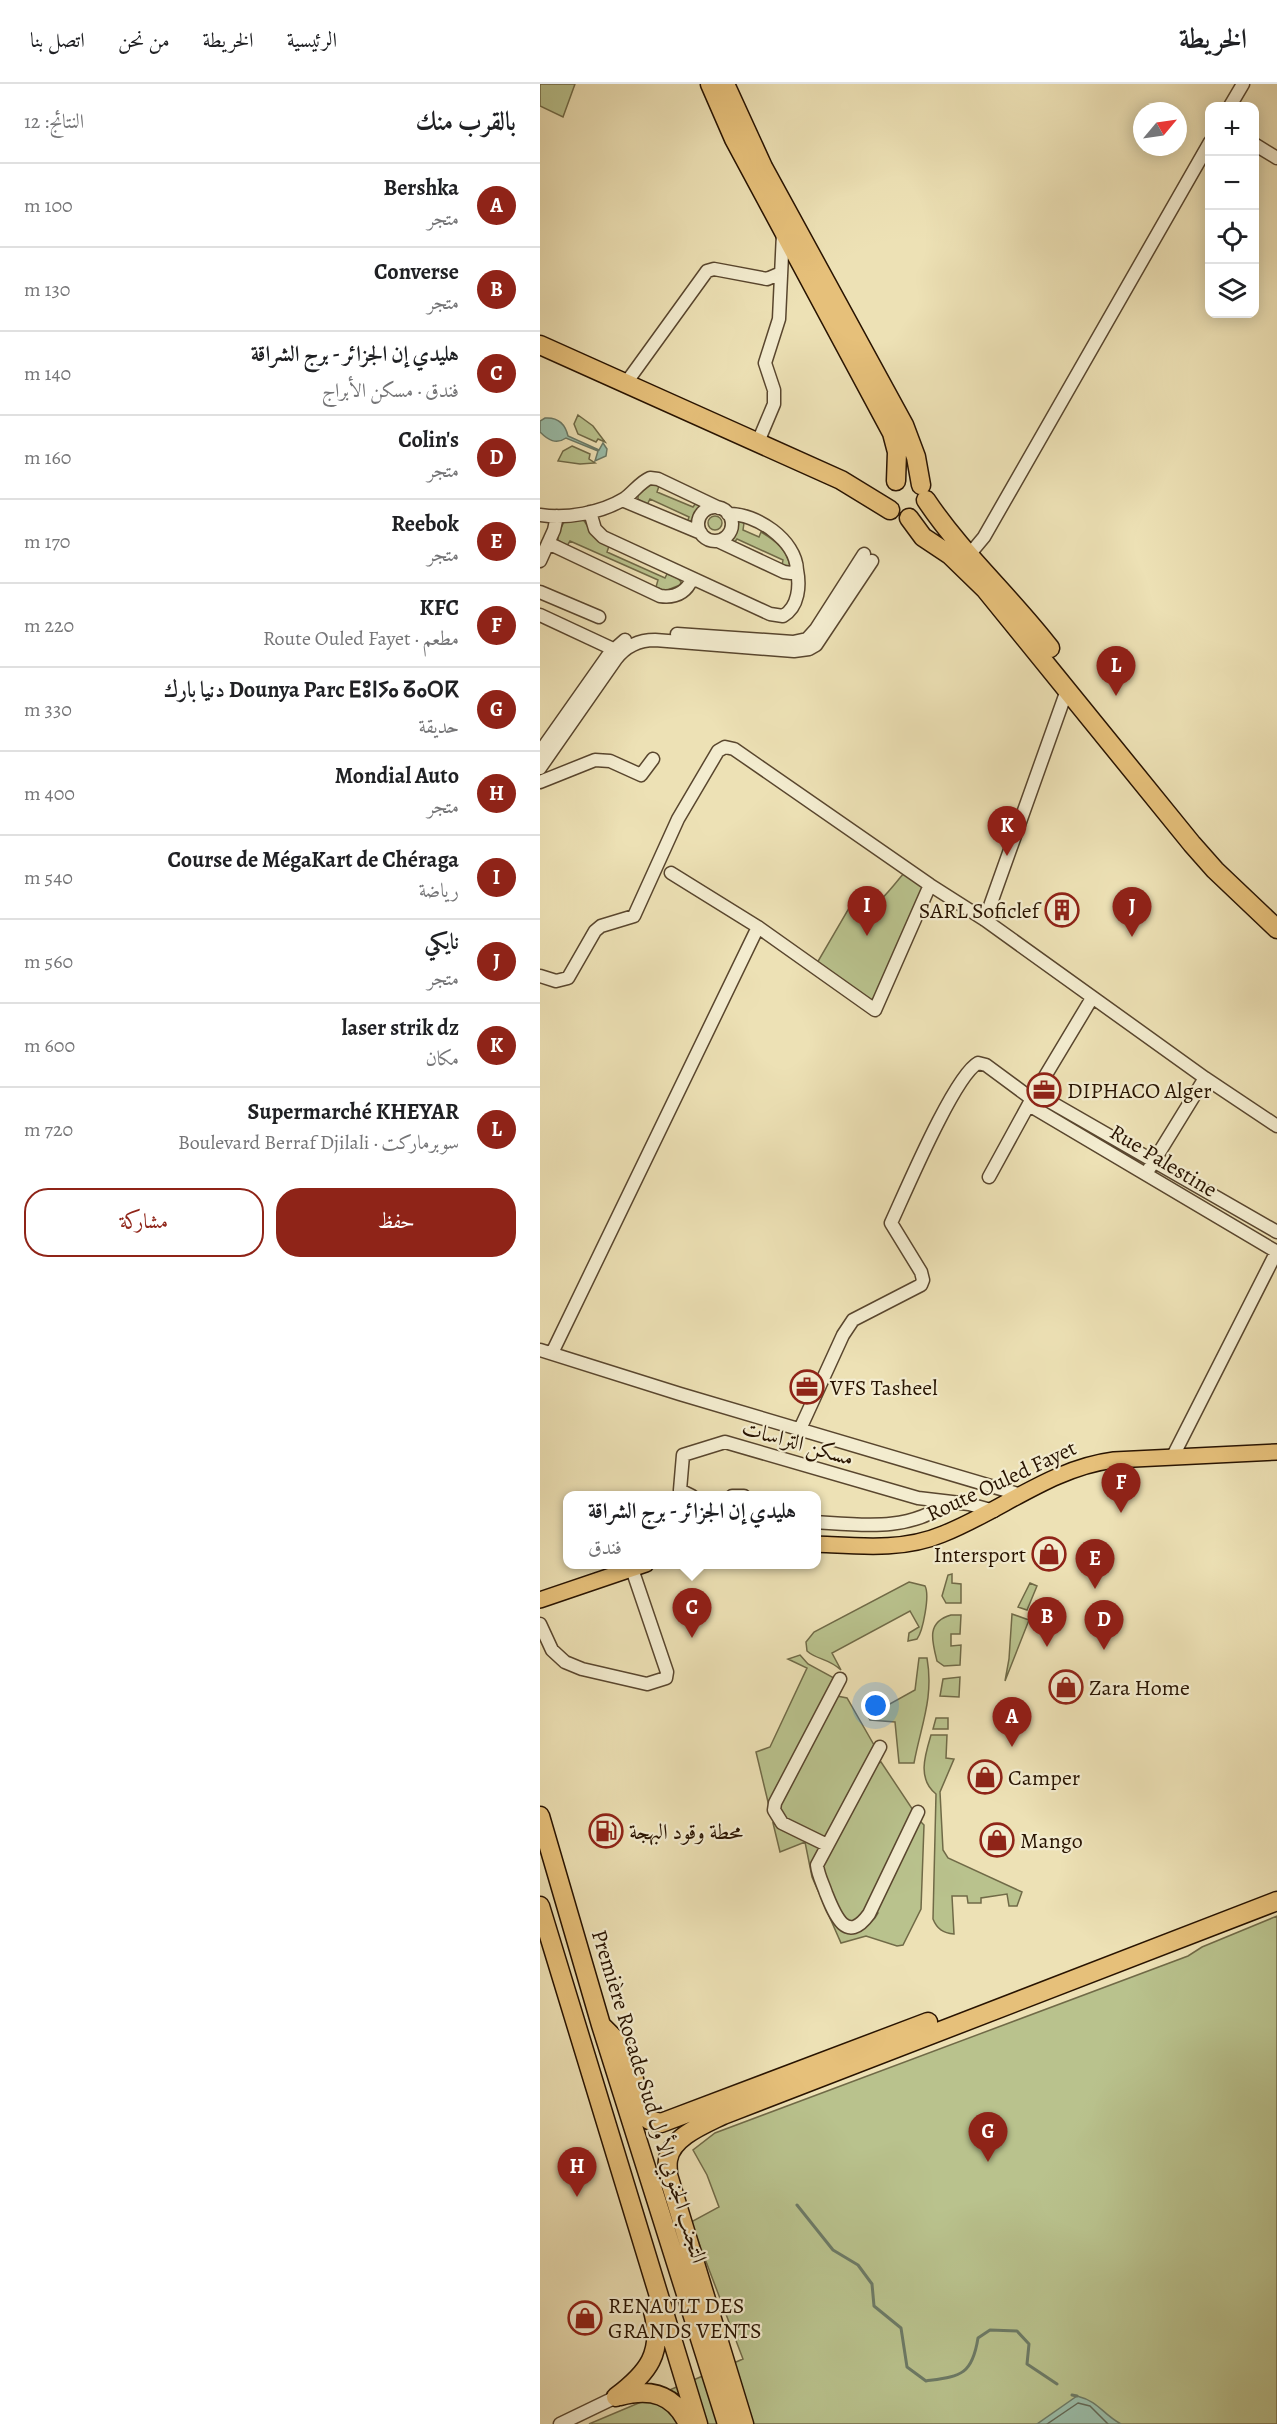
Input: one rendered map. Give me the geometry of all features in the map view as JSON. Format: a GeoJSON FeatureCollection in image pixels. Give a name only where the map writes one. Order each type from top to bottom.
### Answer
{"type":"FeatureCollection","features":[{"type":"Feature","properties":{"kind":"highway"},"geometry":{"type":"LineString","coordinates":[[702,84],[716,114],[735,139]]}},
{"type":"Feature","properties":{"kind":"highway"},"geometry":{"type":"LineString","coordinates":[[710,84],[735,139],[892,433],[897,452],[896,481],[887,494],[890,510]]}},
{"type":"Feature","properties":{"kind":"highway"},"geometry":{"type":"LineString","coordinates":[[724,84],[758,158],[904,424],[916,457],[924,492],[947,531],[1030,623],[1191,828],[1245,886],[1277,914]]}},
{"type":"Feature","properties":{"kind":"highway"},"geometry":{"type":"LineString","coordinates":[[540,345],[841,480],[898,517],[909,518],[919,514],[924,492]]}},
{"type":"Feature","properties":{"kind":"highway"},"geometry":{"type":"LineString","coordinates":[[896,481],[906,478],[924,492]]}},
{"type":"Feature","properties":{"kind":"highway"},"geometry":{"type":"LineString","coordinates":[[909,518],[923,537],[950,555],[985,590],[1192,844],[1223,878],[1277,928]]}},
{"type":"Feature","properties":{"kind":"highway","name":"Première Rocade Sud التجنب الجنوبي الأول"},"geometry":{"type":"LineString","coordinates":[[540,1816],[602,2025],[727,2424]]}},
{"type":"Feature","properties":{"kind":"highway"},"geometry":{"type":"LineString","coordinates":[[744,2424],[668,2175],[668,2160],[677,2142],[700,2126],[822,2069],[1277,1887]]}},
{"type":"Feature","properties":{"kind":"highway"},"geometry":{"type":"LineString","coordinates":[[602,2025],[618,2042],[628,2059],[644,2114],[649,2120],[657,2123],[665,2122],[822,2069],[1277,1901]]}},
{"type":"Feature","properties":{"kind":"highway"},"geometry":{"type":"LineString","coordinates":[[540,1906],[698,2424]]}},
{"type":"Feature","properties":{"kind":"highway"},"geometry":{"type":"LineString","coordinates":[[599,2098],[655,2316],[657,2340],[650,2365],[637,2382],[616,2397]]}},
{"type":"Feature","properties":{"kind":"highway"},"geometry":{"type":"LineString","coordinates":[[616,2397],[644,2392],[661,2396],[675,2403],[688,2424]]}},
{"type":"Feature","properties":{"kind":"main road","name":"Route Ouled Fayet"},"geometry":{"type":"LineString","coordinates":[[821,1544],[877,1547],[911,1543],[941,1535],[994,1511],[1069,1470],[1090,1463],[1173,1456],[1277,1452]]}},
{"type":"Feature","properties":{"kind":"main road"},"geometry":{"type":"LineString","coordinates":[[540,1600],[633,1569]]}},
{"type":"Feature","properties":{"kind":"street"},"geometry":{"type":"LineString","coordinates":[[1232,102],[1242,84]]}},
{"type":"Feature","properties":{"kind":"street"},"geometry":{"type":"LineString","coordinates":[[1259,147],[1277,158]]}},
{"type":"Feature","properties":{"kind":"street"},"geometry":{"type":"LineString","coordinates":[[969,555],[984,537],[1205,149]]}},
{"type":"Feature","properties":{"kind":"street"},"geometry":{"type":"LineString","coordinates":[[758,442],[774,404],[774,390],[765,363],[779,319],[783,229]]}},
{"type":"Feature","properties":{"kind":"street"},"geometry":{"type":"LineString","coordinates":[[626,383],[707,270],[714,269],[767,279],[781,273]]}},
{"type":"Feature","properties":{"kind":"street"},"geometry":{"type":"LineString","coordinates":[[540,515],[557,516],[590,512],[622,500],[647,480],[655,478],[724,511],[732,523],[730,532],[718,541]]}},
{"type":"Feature","properties":{"kind":"street"},"geometry":{"type":"LineString","coordinates":[[622,500],[701,533],[709,539],[784,572],[790,573],[797,570]]}},
{"type":"Feature","properties":{"kind":"street"},"geometry":{"type":"LineString","coordinates":[[590,512],[595,530],[603,537],[754,608],[783,616],[791,610],[799,582],[797,570],[792,551],[776,532],[741,515],[709,509],[702,514],[699,524],[701,533]]}},
{"type":"Feature","properties":{"kind":"street"},"geometry":{"type":"LineString","coordinates":[[540,561],[556,525],[557,516]]}},
{"type":"Feature","properties":{"kind":"street"},"geometry":{"type":"LineString","coordinates":[[548,543],[660,596],[672,596],[682,592],[692,579]]}},
{"type":"Feature","properties":{"kind":"street"},"geometry":{"type":"LineString","coordinates":[[540,752],[613,649],[633,636],[648,632],[794,642],[807,639],[868,558],[821,639],[809,649],[794,651],[655,640],[642,641],[630,646],[620,654],[540,768]]}},
{"type":"Feature","properties":{"kind":"street"},"geometry":{"type":"LineString","coordinates":[[540,592],[599,617]]}},
{"type":"Feature","properties":{"kind":"street"},"geometry":{"type":"LineString","coordinates":[[540,615],[613,649]]}},
{"type":"Feature","properties":{"kind":"street"},"geometry":{"type":"LineString","coordinates":[[985,920],[1067,690]]}},
{"type":"Feature","properties":{"kind":"street"},"geometry":{"type":"LineString","coordinates":[[540,976],[556,981],[568,978],[595,931],[601,926],[634,916],[678,819],[718,751],[725,747],[734,749],[930,885],[985,920],[1205,1078],[1277,1126]]}},
{"type":"Feature","properties":{"kind":"street"},"geometry":{"type":"LineString","coordinates":[[540,782],[595,759],[610,761],[641,775],[653,759]]}},
{"type":"Feature","properties":{"kind":"street"},"geometry":{"type":"LineString","coordinates":[[671,873],[758,927],[875,1010],[930,885]]}},
{"type":"Feature","properties":{"kind":"street"},"geometry":{"type":"LineString","coordinates":[[758,927],[546,1352],[1021,1495]]}},
{"type":"Feature","properties":{"kind":"street"},"geometry":{"type":"LineString","coordinates":[[989,1177],[1092,998]]}},
{"type":"Feature","properties":{"kind":"street"},"geometry":{"type":"LineString","coordinates":[[800,1430],[843,1335],[853,1320],[921,1285],[923,1280],[921,1272],[891,1223],[936,1125],[965,1075],[978,1063],[986,1065],[1032,1099]]}},
{"type":"Feature","properties":{"kind":"street"},"geometry":{"type":"LineString","coordinates":[[1146,1174],[1205,1078]]}},
{"type":"Feature","properties":{"kind":"street","name":"Rue Palestine"},"geometry":{"type":"LineString","coordinates":[[1032,1099],[1154,1161],[1277,1232]]}},
{"type":"Feature","properties":{"kind":"street","name":"Rue Palestine"},"geometry":{"type":"LineString","coordinates":[[1032,1099],[1146,1174],[1277,1251]]}},
{"type":"Feature","properties":{"kind":"street"},"geometry":{"type":"LineString","coordinates":[[1173,1456],[1277,1251]]}},
{"type":"Feature","properties":{"kind":"street","name":"مسكن التراسات"},"geometry":{"type":"LineString","coordinates":[[682,1491],[680,1490],[683,1455],[725,1442],[918,1498],[994,1511]]}},
{"type":"Feature","properties":{"kind":"street"},"geometry":{"type":"LineString","coordinates":[[821,1522],[857,1526],[888,1525],[926,1516],[948,1502]]}},
{"type":"Feature","properties":{"kind":"street"},"geometry":{"type":"LineString","coordinates":[[540,1624],[552,1650],[565,1662],[582,1669],[647,1684],[666,1678],[667,1672],[640,1569]]}},
{"type":"Feature","properties":{"kind":"street"},"geometry":{"type":"LineString","coordinates":[[827,1845],[782,1823],[774,1810],[775,1803],[840,1679]]}},
{"type":"Feature","properties":{"kind":"street"},"geometry":{"type":"LineString","coordinates":[[880,1747],[819,1860],[818,1871],[839,1922],[846,1927],[857,1925],[869,1914],[918,1812]]}},
{"type":"Feature","properties":{"kind":"street"},"geometry":{"type":"LineString","coordinates":[[560,2424],[616,2397]]}},
{"type":"Feature","properties":{"kind":"shaded area"},"geometry":{"type":"Polygon","coordinates":[[[540,84],[575,84],[563,117],[540,106],[540,84]]]}},
{"type":"Feature","properties":{"kind":"shaded area"},"geometry":{"type":"Polygon","coordinates":[[[578,415],[593,426],[605,442],[598,439],[596,442],[578,434],[574,424],[578,415]]]}},
{"type":"Feature","properties":{"kind":"shaded area"},"geometry":{"type":"Polygon","coordinates":[[[572,446],[590,454],[589,459],[595,463],[580,464],[558,461],[563,451],[572,446]]]}},
{"type":"Feature","properties":{"kind":"shaded area"},"geometry":{"type":"Polygon","coordinates":[[[650,484],[659,486],[657,492],[693,507],[696,503],[703,506],[695,515],[694,526],[687,523],[689,517],[650,499],[647,505],[638,499],[638,494],[650,484]]]}},
{"type":"Feature","properties":{"kind":"shaded area"},"geometry":{"type":"Polygon","coordinates":[[[712,516],[718,516],[722,523],[718,530],[712,530],[708,526],[708,520],[712,516]]]}},
{"type":"Feature","properties":{"kind":"shaded area"},"geometry":{"type":"Polygon","coordinates":[[[583,519],[595,538],[609,546],[607,552],[665,578],[667,574],[677,577],[681,582],[680,585],[665,591],[656,587],[658,580],[570,541],[567,546],[558,540],[558,534],[564,522],[583,519]]]}},
{"type":"Feature","properties":{"kind":"shaded area"},"geometry":{"type":"Polygon","coordinates":[[[736,520],[744,523],[743,530],[759,537],[761,532],[776,542],[786,555],[790,566],[782,565],[783,560],[737,539],[733,544],[727,541],[736,529],[736,520]]]}},
{"type":"Feature","properties":{"kind":"shaded area"},"geometry":{"type":"Polygon","coordinates":[[[904,873],[924,886],[873,1001],[817,963],[849,908],[868,909],[872,907],[904,873]]]}},
{"type":"Feature","properties":{"kind":"shaded area"},"geometry":{"type":"Polygon","coordinates":[[[952,1574],[952,1583],[961,1584],[961,1603],[946,1603],[942,1596],[948,1575],[952,1574]]]}},
{"type":"Feature","properties":{"kind":"shaded area"},"geometry":{"type":"Polygon","coordinates":[[[909,1582],[925,1586],[927,1597],[917,1639],[908,1641],[909,1633],[919,1627],[910,1611],[832,1653],[841,1670],[807,1651],[806,1642],[814,1632],[909,1582]]]}},
{"type":"Feature","properties":{"kind":"shaded area"},"geometry":{"type":"Polygon","coordinates":[[[1030,1583],[1037,1586],[1027,1610],[1018,1607],[1030,1583]]]}},
{"type":"Feature","properties":{"kind":"shaded area"},"geometry":{"type":"Polygon","coordinates":[[[1012,1614],[1029,1620],[1005,1681],[1009,1659],[1012,1614]]]}},
{"type":"Feature","properties":{"kind":"shaded area"},"geometry":{"type":"Polygon","coordinates":[[[951,1615],[961,1615],[960,1634],[951,1634],[951,1646],[961,1645],[960,1665],[944,1666],[937,1661],[933,1633],[938,1622],[951,1615]]]}},
{"type":"Feature","properties":{"kind":"shaded area"},"geometry":{"type":"Polygon","coordinates":[[[800,1655],[808,1664],[834,1678],[769,1806],[756,1752],[770,1747],[807,1668],[788,1659],[800,1655]]]}},
{"type":"Feature","properties":{"kind":"shaded area"},"geometry":{"type":"Polygon","coordinates":[[[919,1658],[927,1658],[929,1672],[926,1711],[914,1763],[899,1763],[895,1722],[870,1720],[868,1716],[915,1690],[919,1658]]]}},
{"type":"Feature","properties":{"kind":"shaded area"},"geometry":{"type":"Polygon","coordinates":[[[960,1677],[959,1697],[940,1696],[943,1679],[960,1677]]]}},
{"type":"Feature","properties":{"kind":"shaded area"},"geometry":{"type":"Polygon","coordinates":[[[837,1696],[847,1698],[874,1745],[827,1841],[785,1820],[778,1804],[837,1696]]]}},
{"type":"Feature","properties":{"kind":"shaded area"},"geometry":{"type":"Polygon","coordinates":[[[936,1718],[948,1718],[948,1729],[933,1729],[936,1718]]]}},
{"type":"Feature","properties":{"kind":"shaded area"},"geometry":{"type":"Polygon","coordinates":[[[931,1735],[947,1735],[946,1758],[954,1759],[940,1792],[943,1850],[948,1858],[1022,1892],[1017,1906],[1009,1906],[1007,1894],[981,1898],[981,1903],[968,1903],[967,1896],[952,1896],[954,1934],[941,1930],[933,1919],[936,1794],[930,1788],[924,1774],[931,1735]]]}},
{"type":"Feature","properties":{"kind":"shaded area"},"geometry":{"type":"Polygon","coordinates":[[[881,1762],[915,1813],[863,1917],[850,1922],[841,1917],[822,1868],[876,1764],[881,1762]]]}},
{"type":"Feature","properties":{"kind":"shaded area"},"geometry":{"type":"Polygon","coordinates":[[[920,1821],[924,1825],[921,1909],[903,1945],[897,1946],[866,1936],[841,1943],[812,1877],[805,1842],[780,1852],[773,1823],[820,1846],[817,1855],[835,1924],[854,1925],[865,1924],[875,1918],[878,1913],[876,1911],[920,1821]]]}},
{"type":"Feature","properties":{"kind":"shaded area"},"geometry":{"type":"Polygon","coordinates":[[[1277,1916],[1277,2424],[589,2424],[743,2359],[691,2222],[719,2207],[707,2175],[693,2150],[715,2133],[1188,1956],[1202,1947],[1277,1916]]]}},
{"type":"Feature","properties":{"kind":"water"},"geometry":{"type":"Polygon","coordinates":[[[545,418],[557,420],[563,424],[568,436],[599,450],[603,443],[607,449],[606,456],[595,461],[598,451],[566,438],[559,441],[549,439],[540,432],[540,421],[545,418]]]}},
{"type":"Feature","properties":{"kind":"water"},"geometry":{"type":"Polygon","coordinates":[[[1077,2396],[1091,2401],[1121,2424],[1037,2424],[1077,2396]]]}},
{"type":"Feature","properties":{"kind":"waterway"},"geometry":{"type":"LineString","coordinates":[[797,2205],[833,2250],[858,2265],[872,2284],[874,2306],[901,2328],[907,2367],[926,2381],[948,2378],[962,2372],[972,2360],[978,2338],[990,2330],[1017,2331],[1029,2344],[1027,2364],[1057,2384]]}},
{"type":"Feature","properties":{"kind":"waterway"},"geometry":{"type":"LineString","coordinates":[[1072,2395],[1077,2396]]}},
{"type":"Feature","properties":{"kind":"place","name":"Supermarché KHEYAR"},"geometry":{"type":"Point","coordinates":[1116,696]}},
{"type":"Feature","properties":{"kind":"place","name":"laser strik dz"},"geometry":{"type":"Point","coordinates":[1007,856]}},
{"type":"Feature","properties":{"kind":"place","name":"SARL Soficlef"},"geometry":{"type":"Point","coordinates":[1062,910]}},
{"type":"Feature","properties":{"kind":"place","name":"Course de MégaKart de Chéraga"},"geometry":{"type":"Point","coordinates":[867,936]}},
{"type":"Feature","properties":{"kind":"place","name":"نايكي"},"geometry":{"type":"Point","coordinates":[1132,937]}},
{"type":"Feature","properties":{"kind":"place","name":"DIPHACO Alger"},"geometry":{"type":"Point","coordinates":[1044,1090]}},
{"type":"Feature","properties":{"kind":"place","name":"VFS Tasheel"},"geometry":{"type":"Point","coordinates":[807,1387]}},
{"type":"Feature","properties":{"kind":"place","name":"KFC"},"geometry":{"type":"Point","coordinates":[1121,1513]}},
{"type":"Feature","properties":{"kind":"place","name":"Intersport"},"geometry":{"type":"Point","coordinates":[1049,1554]}},
{"type":"Feature","properties":{"kind":"place","name":"Reebok"},"geometry":{"type":"Point","coordinates":[1095,1589]}},
{"type":"Feature","properties":{"kind":"place","name":"هليدي إن الجزائر - برج الشراقة"},"geometry":{"type":"Point","coordinates":[692,1638]}},
{"type":"Feature","properties":{"kind":"place","name":"Converse"},"geometry":{"type":"Point","coordinates":[1047,1647]}},
{"type":"Feature","properties":{"kind":"place","name":"Colin's"},"geometry":{"type":"Point","coordinates":[1104,1650]}},
{"type":"Feature","properties":{"kind":"place","name":"Zara Home"},"geometry":{"type":"Point","coordinates":[1066,1687]}},
{"type":"Feature","properties":{"kind":"place","name":"Bershka"},"geometry":{"type":"Point","coordinates":[1012,1747]}},
{"type":"Feature","properties":{"kind":"place","name":"Camper"},"geometry":{"type":"Point","coordinates":[985,1777]}},
{"type":"Feature","properties":{"kind":"place","name":"محطة وقود البهجة"},"geometry":{"type":"Point","coordinates":[606,1831]}},
{"type":"Feature","properties":{"kind":"place","name":"Mango"},"geometry":{"type":"Point","coordinates":[997,1840]}},
{"type":"Feature","properties":{"kind":"place","name":"Dounya Parc ⴹⵓⵏⵢⴰ ⵒⴰⵔⴽ دنيا بارك"},"geometry":{"type":"Point","coordinates":[988,2162]}},
{"type":"Feature","properties":{"kind":"place","name":"Mondial Auto"},"geometry":{"type":"Point","coordinates":[577,2197]}},
{"type":"Feature","properties":{"kind":"place","name":"RENAULT DES GRANDS VENTS"},"geometry":{"type":"Point","coordinates":[585,2318]}}]}
